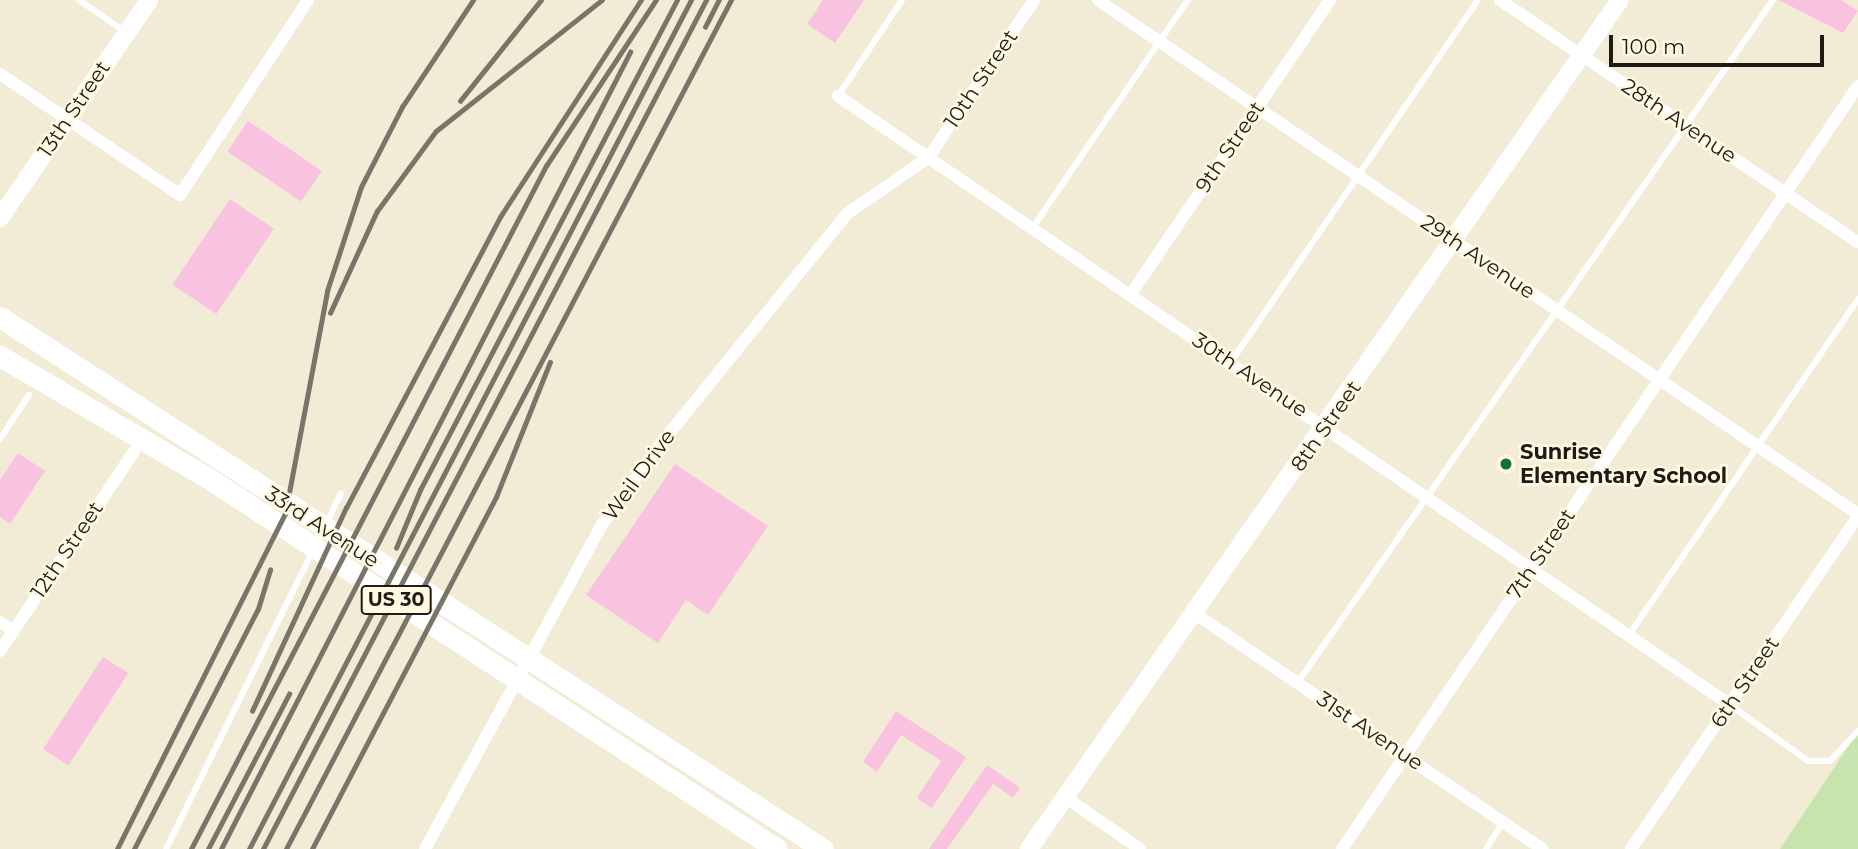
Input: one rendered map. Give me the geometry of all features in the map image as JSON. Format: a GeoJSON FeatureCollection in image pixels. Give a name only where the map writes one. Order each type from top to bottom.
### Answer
{"type":"FeatureCollection","features":[{"type":"Feature","properties":{"kind":"highway","name":"33rd Avenue"},"geometry":{"type":"LineString","coordinates":[[4,317],[823,849]]}},
{"type":"Feature","properties":{"kind":"highway","name":"33rd Avenue"},"geometry":{"type":"LineString","coordinates":[[4,359],[189,466],[777,849]]}},
{"type":"Feature","properties":{"kind":"main road","name":"13th Street"},"geometry":{"type":"LineString","coordinates":[[0,218],[149,0]]}},
{"type":"Feature","properties":{"kind":"main road","name":"8th Street"},"geometry":{"type":"LineString","coordinates":[[1029,849],[1197,615],[1620,0]]}},
{"type":"Feature","properties":{"kind":"street","name":"10th Street"},"geometry":{"type":"LineString","coordinates":[[928,158],[1034,0]]}},
{"type":"Feature","properties":{"kind":"street","name":"29th Avenue"},"geometry":{"type":"LineString","coordinates":[[1098,0],[1858,515]]}},
{"type":"Feature","properties":{"kind":"street","name":"9th Street"},"geometry":{"type":"LineString","coordinates":[[1131,294],[1330,0]]}},
{"type":"Feature","properties":{"kind":"street","name":"28th Avenue"},"geometry":{"type":"LineString","coordinates":[[1500,0],[1858,242]]}},
{"type":"Feature","properties":{"kind":"street"},"geometry":{"type":"LineString","coordinates":[[0,74],[180,195],[305,1]]}},
{"type":"Feature","properties":{"kind":"street","name":"7th Street"},"geometry":{"type":"LineString","coordinates":[[1342,849],[1858,86]]}},
{"type":"Feature","properties":{"kind":"street","name":"30th Avenue"},"geometry":{"type":"LineString","coordinates":[[838,96],[1326,425],[1729,704]]}},
{"type":"Feature","properties":{"kind":"street","name":"Weil Drive"},"geometry":{"type":"LineString","coordinates":[[425,849],[603,523],[659,446],[848,213],[928,158]]}},
{"type":"Feature","properties":{"kind":"street","name":"12th Street"},"geometry":{"type":"LineString","coordinates":[[0,650],[135,450]]}},
{"type":"Feature","properties":{"kind":"street","name":"6th Street"},"geometry":{"type":"LineString","coordinates":[[1632,849],[1858,515]]}},
{"type":"Feature","properties":{"kind":"street","name":"31st Avenue"},"geometry":{"type":"LineString","coordinates":[[1197,615],[1542,849]]}},
{"type":"Feature","properties":{"kind":"street"},"geometry":{"type":"LineString","coordinates":[[0,622],[13,630]]}},
{"type":"Feature","properties":{"kind":"street"},"geometry":{"type":"LineString","coordinates":[[1065,797],[1140,849]]}},
{"type":"Feature","properties":{"kind":"lane"},"geometry":{"type":"LineString","coordinates":[[79,0],[127,33]]}},
{"type":"Feature","properties":{"kind":"lane"},"geometry":{"type":"LineString","coordinates":[[838,96],[902,0]]}},
{"type":"Feature","properties":{"kind":"lane"},"geometry":{"type":"LineString","coordinates":[[1032,227],[1188,0]]}},
{"type":"Feature","properties":{"kind":"lane"},"geometry":{"type":"LineString","coordinates":[[1231,362],[1478,0]]}},
{"type":"Feature","properties":{"kind":"lane"},"geometry":{"type":"LineString","coordinates":[[1298,682],[1559,312],[1773,0]]}},
{"type":"Feature","properties":{"kind":"lane"},"geometry":{"type":"LineString","coordinates":[[1628,636],[1858,299]]}},
{"type":"Feature","properties":{"kind":"lane"},"geometry":{"type":"LineString","coordinates":[[0,439],[29,394]]}},
{"type":"Feature","properties":{"kind":"lane"},"geometry":{"type":"LineString","coordinates":[[166,849],[341,494]]}},
{"type":"Feature","properties":{"kind":"lane"},"geometry":{"type":"LineString","coordinates":[[1729,704],[1808,761],[1830,761],[1858,731]]}},
{"type":"Feature","properties":{"kind":"lane"},"geometry":{"type":"LineString","coordinates":[[1486,849],[1503,822]]}},
{"type":"Feature","properties":{"kind":"green space"},"geometry":{"type":"Polygon","coordinates":[[[1858,732],[1858,849],[1780,849],[1858,732]]]}},
{"type":"Feature","properties":{"kind":"building"},"geometry":{"type":"Polygon","coordinates":[[[823,0],[864,0],[835,43],[807,24],[823,0]]]}},
{"type":"Feature","properties":{"kind":"building"},"geometry":{"type":"Polygon","coordinates":[[[1779,0],[1841,0],[1858,11],[1843,33],[1779,0]]]}},
{"type":"Feature","properties":{"kind":"building"},"geometry":{"type":"Polygon","coordinates":[[[248,121],[322,171],[301,201],[227,152],[248,121]]]}},
{"type":"Feature","properties":{"kind":"building"},"geometry":{"type":"Polygon","coordinates":[[[230,199],[274,229],[216,314],[172,284],[230,199]]]}},
{"type":"Feature","properties":{"kind":"building"},"geometry":{"type":"Polygon","coordinates":[[[18,453],[45,471],[10,524],[0,517],[0,480],[18,453]]]}},
{"type":"Feature","properties":{"kind":"building"},"geometry":{"type":"Polygon","coordinates":[[[675,464],[768,526],[708,615],[686,600],[658,643],[586,595],[675,464]]]}},
{"type":"Feature","properties":{"kind":"building"},"geometry":{"type":"Polygon","coordinates":[[[103,657],[128,673],[68,766],[43,749],[103,657]]]}},
{"type":"Feature","properties":{"kind":"building"},"geometry":{"type":"Polygon","coordinates":[[[896,711],[966,757],[932,808],[917,798],[941,761],[901,735],[877,772],[863,762],[896,711]]]}},
{"type":"Feature","properties":{"kind":"building"},"geometry":{"type":"Polygon","coordinates":[[[987,765],[1020,788],[1013,798],[993,784],[947,849],[929,849],[987,765]]]}},
{"type":"Feature","properties":{"kind":"railway"},"geometry":{"type":"LineString","coordinates":[[117,849],[285,514],[327,291],[361,187],[402,107],[473,0]]}},
{"type":"Feature","properties":{"kind":"railway"},"geometry":{"type":"LineString","coordinates":[[460,101],[541,0]]}},
{"type":"Feature","properties":{"kind":"railway"},"geometry":{"type":"LineString","coordinates":[[330,313],[377,211],[436,131],[602,0]]}},
{"type":"Feature","properties":{"kind":"railway"},"geometry":{"type":"LineString","coordinates":[[252,711],[346,508],[500,217],[641,0]]}},
{"type":"Feature","properties":{"kind":"railway"},"geometry":{"type":"LineString","coordinates":[[191,849],[546,166],[656,0]]}},
{"type":"Feature","properties":{"kind":"railway"},"geometry":{"type":"LineString","coordinates":[[396,548],[420,490],[677,0]]}},
{"type":"Feature","properties":{"kind":"railway"},"geometry":{"type":"LineString","coordinates":[[249,849],[691,0]]}},
{"type":"Feature","properties":{"kind":"railway"},"geometry":{"type":"LineString","coordinates":[[263,849],[706,0]]}},
{"type":"Feature","properties":{"kind":"railway"},"geometry":{"type":"LineString","coordinates":[[705,27],[719,0]]}},
{"type":"Feature","properties":{"kind":"railway"},"geometry":{"type":"LineString","coordinates":[[286,849],[731,0]]}},
{"type":"Feature","properties":{"kind":"railway"},"geometry":{"type":"LineString","coordinates":[[221,849],[630,52]]}},
{"type":"Feature","properties":{"kind":"railway"},"geometry":{"type":"LineString","coordinates":[[312,849],[496,497],[550,362]]}},
{"type":"Feature","properties":{"kind":"railway"},"geometry":{"type":"LineString","coordinates":[[134,849],[258,609],[270,570]]}},
{"type":"Feature","properties":{"kind":"railway"},"geometry":{"type":"LineString","coordinates":[[208,849],[289,694]]}},
{"type":"Feature","properties":{"kind":"place","name":"Sunrise Elementary School"},"geometry":{"type":"Point","coordinates":[1506,464]}}]}
